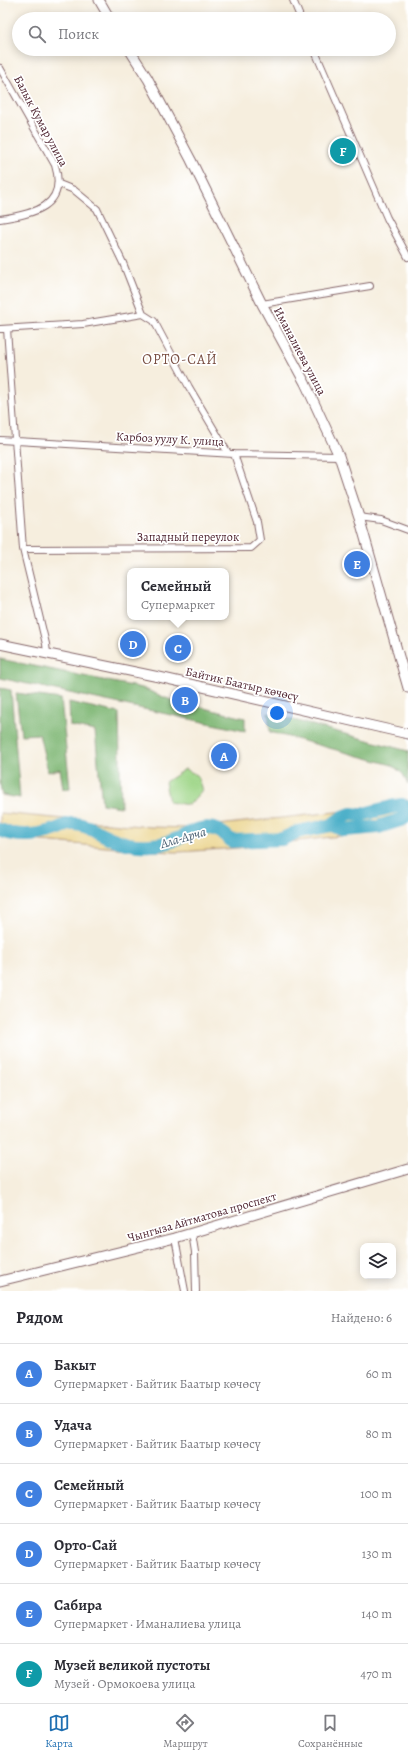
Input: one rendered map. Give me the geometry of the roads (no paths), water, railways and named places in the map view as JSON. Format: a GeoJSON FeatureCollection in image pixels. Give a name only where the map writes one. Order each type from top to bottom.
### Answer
{"type":"FeatureCollection","features":[{"type":"Feature","properties":{"kind":"main road"},"geometry":{"type":"LineString","coordinates":[[99,0],[106,12]]}},
{"type":"Feature","properties":{"kind":"main road","name":"Иманалиева улица"},"geometry":{"type":"LineString","coordinates":[[133,56],[148,79],[191,160],[262,304],[305,383],[339,456],[359,517],[407,685]]}},
{"type":"Feature","properties":{"kind":"main road","name":"Байтик Баатыр көчөсү"},"geometry":{"type":"LineString","coordinates":[[0,644],[159,677],[408,734]]}},
{"type":"Feature","properties":{"kind":"main road","name":"Чынгыза Айтматова проспект"},"geometry":{"type":"LineString","coordinates":[[0,1281],[192,1234],[408,1169]]}},
{"type":"Feature","properties":{"kind":"street"},"geometry":{"type":"LineString","coordinates":[[293,0],[298,12]]}},
{"type":"Feature","properties":{"kind":"street"},"geometry":{"type":"LineString","coordinates":[[317,56],[387,218],[408,257]]}},
{"type":"Feature","properties":{"kind":"street","name":"Балык Кумар улица"},"geometry":{"type":"LineString","coordinates":[[0,68],[55,164],[58,175],[56,195],[44,208],[18,216],[0,219]]}},
{"type":"Feature","properties":{"kind":"street"},"geometry":{"type":"LineString","coordinates":[[58,184],[74,190],[97,209],[123,263],[143,314],[154,321],[189,387],[231,453]]}},
{"type":"Feature","properties":{"kind":"street"},"geometry":{"type":"LineString","coordinates":[[262,304],[370,286]]}},
{"type":"Feature","properties":{"kind":"street"},"geometry":{"type":"LineString","coordinates":[[47,654],[46,644],[23,549],[15,441],[3,329],[83,324],[143,314]]}},
{"type":"Feature","properties":{"kind":"street","name":"Карбоз уулу К. улица"},"geometry":{"type":"LineString","coordinates":[[0,440],[231,453],[339,456]]}},
{"type":"Feature","properties":{"kind":"street","name":"Западный переулок"},"geometry":{"type":"LineString","coordinates":[[23,549],[251,548],[260,540],[257,522],[231,453]]}},
{"type":"Feature","properties":{"kind":"street"},"geometry":{"type":"LineString","coordinates":[[359,517],[381,520],[408,530]]}},
{"type":"Feature","properties":{"kind":"street"},"geometry":{"type":"LineString","coordinates":[[175,1238],[185,1290],[195,1289],[195,1252],[192,1234]]}},
{"type":"Feature","properties":{"kind":"waterway"},"geometry":{"type":"LineString","coordinates":[[332,825],[343,817],[351,814],[360,815],[402,805],[408,809]]}},
{"type":"Feature","properties":{"kind":"waterway","name":"Ала-Арча"},"geometry":{"type":"LineString","coordinates":[[0,830],[7,833],[21,835],[36,835],[72,824],[85,826],[120,841],[133,844],[157,845],[167,843],[196,830],[207,828],[212,828],[223,833],[232,841],[282,839],[297,832],[332,825],[344,830],[378,827],[403,819],[408,813]]}},
{"type":"Feature","properties":{"kind":"place","name":"Музей великой пустоты"},"geometry":{"type":"Point","coordinates":[343,151]}},
{"type":"Feature","properties":{"kind":"place","name":"Сабира"},"geometry":{"type":"Point","coordinates":[357,564]}},
{"type":"Feature","properties":{"kind":"place","name":"Орто-Сай"},"geometry":{"type":"Point","coordinates":[133,644]}},
{"type":"Feature","properties":{"kind":"place","name":"Семейный"},"geometry":{"type":"Point","coordinates":[178,648]}},
{"type":"Feature","properties":{"kind":"place","name":"Удача"},"geometry":{"type":"Point","coordinates":[185,700]}},
{"type":"Feature","properties":{"kind":"place","name":"Бакыт"},"geometry":{"type":"Point","coordinates":[224,756]}},
{"type":"Feature","properties":{"kind":"district","name":"ОРТО-САЙ"},"geometry":{"type":"Point","coordinates":[180,359]}}]}
